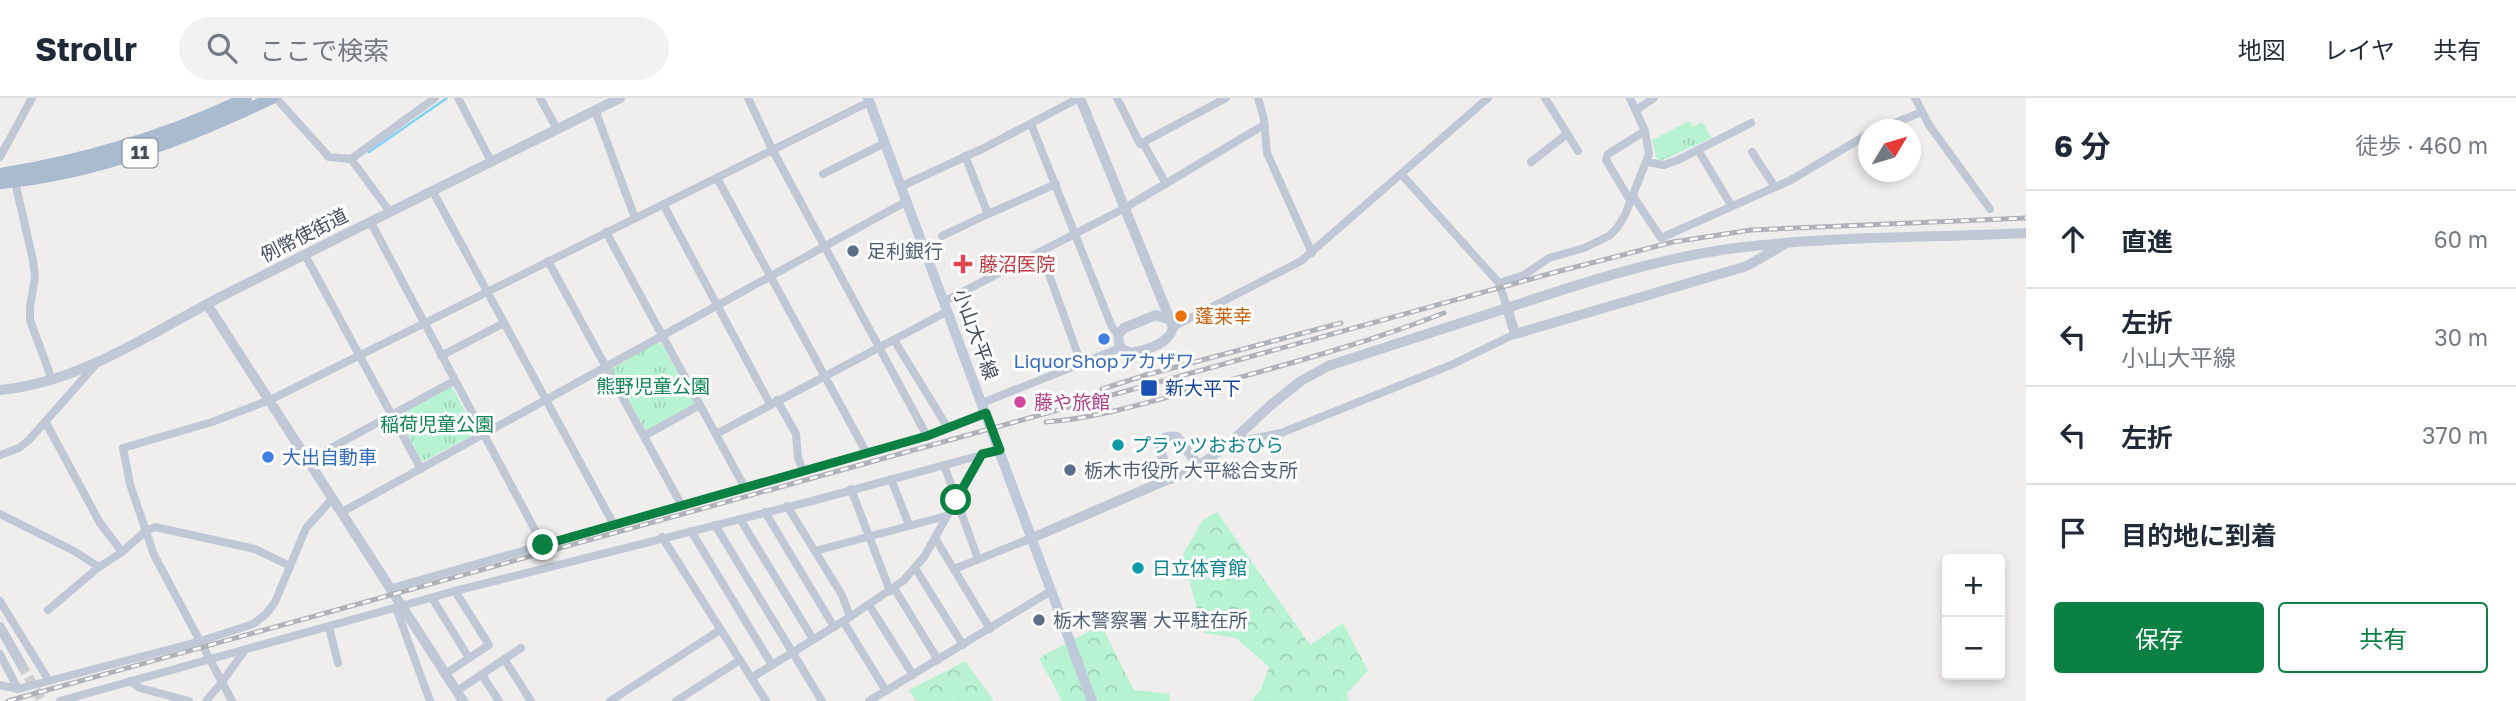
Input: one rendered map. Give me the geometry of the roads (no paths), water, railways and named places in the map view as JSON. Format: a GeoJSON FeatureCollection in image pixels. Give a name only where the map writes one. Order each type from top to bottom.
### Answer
{"type":"FeatureCollection","features":[{"type":"Feature","properties":{"kind":"main road","name":"11"},"geometry":{"type":"LineString","coordinates":[[0,174],[113,150],[176,130],[246,98]]}},
{"type":"Feature","properties":{"kind":"main road","name":"11"},"geometry":{"type":"LineString","coordinates":[[0,183],[69,172],[151,149],[206,129],[274,98]]}},
{"type":"Feature","properties":{"kind":"main road","name":"小山大平線"},"geometry":{"type":"LineString","coordinates":[[869,100],[1092,701]]}},
{"type":"Feature","properties":{"kind":"street"},"geometry":{"type":"LineString","coordinates":[[0,157],[32,98]]}},
{"type":"Feature","properties":{"kind":"street"},"geometry":{"type":"LineString","coordinates":[[274,98],[329,157],[351,159],[435,98]]}},
{"type":"Feature","properties":{"kind":"street"},"geometry":{"type":"LineString","coordinates":[[458,98],[491,161]]}},
{"type":"Feature","properties":{"kind":"street"},"geometry":{"type":"LineString","coordinates":[[540,98],[557,129]]}},
{"type":"Feature","properties":{"kind":"street","name":"例幣使街道"},"geometry":{"type":"LineString","coordinates":[[0,390],[52,380],[98,362],[370,221],[620,98]]}},
{"type":"Feature","properties":{"kind":"street"},"geometry":{"type":"LineString","coordinates":[[748,98],[772,149],[927,436]]}},
{"type":"Feature","properties":{"kind":"street"},"geometry":{"type":"LineString","coordinates":[[392,588],[927,436],[1082,363],[1120,348],[1131,353],[1166,341],[1172,333],[1172,324],[1079,98],[902,186]]}},
{"type":"Feature","properties":{"kind":"street"},"geometry":{"type":"LineString","coordinates":[[1117,98],[1140,144],[1143,143],[1166,184]]}},
{"type":"Feature","properties":{"kind":"street"},"geometry":{"type":"LineString","coordinates":[[1143,143],[1226,98]]}},
{"type":"Feature","properties":{"kind":"street"},"geometry":{"type":"LineString","coordinates":[[1258,98],[1267,153],[1312,253]]}},
{"type":"Feature","properties":{"kind":"street"},"geometry":{"type":"LineString","coordinates":[[1172,324],[1301,261],[1488,98]]}},
{"type":"Feature","properties":{"kind":"street"},"geometry":{"type":"LineString","coordinates":[[1545,98],[1578,151]]}},
{"type":"Feature","properties":{"kind":"street"},"geometry":{"type":"LineString","coordinates":[[1499,283],[1524,275],[1549,258],[1584,248],[1609,236],[1625,215],[1647,162],[1649,145],[1630,98]]}},
{"type":"Feature","properties":{"kind":"street"},"geometry":{"type":"LineString","coordinates":[[1636,110],[1654,98]]}},
{"type":"Feature","properties":{"kind":"street"},"geometry":{"type":"LineString","coordinates":[[1915,98],[1928,125],[1990,209]]}},
{"type":"Feature","properties":{"kind":"street"},"geometry":{"type":"LineString","coordinates":[[232,701],[154,555],[130,484],[123,448],[212,422],[270,400],[869,100]]}},
{"type":"Feature","properties":{"kind":"street"},"geometry":{"type":"LineString","coordinates":[[596,110],[635,218]]}},
{"type":"Feature","properties":{"kind":"street"},"geometry":{"type":"LineString","coordinates":[[1904,119],[1922,112]]}},
{"type":"Feature","properties":{"kind":"street"},"geometry":{"type":"LineString","coordinates":[[1647,162],[1664,165],[1751,123]]}},
{"type":"Feature","properties":{"kind":"street"},"geometry":{"type":"LineString","coordinates":[[1031,124],[1112,327],[1118,335],[1120,348]]}},
{"type":"Feature","properties":{"kind":"street"},"geometry":{"type":"LineString","coordinates":[[716,434],[894,340],[946,306],[1123,209],[1264,125]]}},
{"type":"Feature","properties":{"kind":"street"},"geometry":{"type":"LineString","coordinates":[[1645,131],[1608,154],[1606,160],[1661,238],[1791,180],[1858,141]]}},
{"type":"Feature","properties":{"kind":"street"},"geometry":{"type":"LineString","coordinates":[[1531,162],[1567,134]]}},
{"type":"Feature","properties":{"kind":"street"},"geometry":{"type":"LineString","coordinates":[[823,174],[885,143]]}},
{"type":"Feature","properties":{"kind":"street"},"geometry":{"type":"LineString","coordinates":[[1698,150],[1731,205]]}},
{"type":"Feature","properties":{"kind":"street"},"geometry":{"type":"LineString","coordinates":[[1752,152],[1775,187]]}},
{"type":"Feature","properties":{"kind":"street"},"geometry":{"type":"LineString","coordinates":[[965,156],[988,214]]}},
{"type":"Feature","properties":{"kind":"street"},"geometry":{"type":"LineString","coordinates":[[351,159],[390,212]]}},
{"type":"Feature","properties":{"kind":"street"},"geometry":{"type":"LineString","coordinates":[[1402,175],[1499,283],[1515,334]]}},
{"type":"Feature","properties":{"kind":"street"},"geometry":{"type":"LineString","coordinates":[[717,178],[866,452]]}},
{"type":"Feature","properties":{"kind":"street"},"geometry":{"type":"LineString","coordinates":[[15,182],[35,277],[30,320],[52,380]]}},
{"type":"Feature","properties":{"kind":"street"},"geometry":{"type":"LineString","coordinates":[[942,236],[1056,184]]}},
{"type":"Feature","properties":{"kind":"street"},"geometry":{"type":"LineString","coordinates":[[432,190],[614,525]]}},
{"type":"Feature","properties":{"kind":"street"},"geometry":{"type":"LineString","coordinates":[[342,512],[907,201]]}},
{"type":"Feature","properties":{"kind":"street"},"geometry":{"type":"LineString","coordinates":[[663,204],[717,305],[796,434],[798,458],[803,470]]}},
{"type":"Feature","properties":{"kind":"street"},"geometry":{"type":"LineString","coordinates":[[370,221],[543,545]]}},
{"type":"Feature","properties":{"kind":"street"},"geometry":{"type":"LineString","coordinates":[[606,233],[745,488]]}},
{"type":"Feature","properties":{"kind":"street"},"geometry":{"type":"LineString","coordinates":[[954,569],[1199,466],[1230,443],[1301,381],[1328,366],[1575,285],[1658,262],[1727,250],[1785,244],[2026,233]]}},
{"type":"Feature","properties":{"kind":"street"},"geometry":{"type":"LineString","coordinates":[[1230,443],[1281,433],[1451,365],[1515,334],[1747,266],[1785,244]]}},
{"type":"Feature","properties":{"kind":"street"},"geometry":{"type":"LineString","coordinates":[[1041,252],[1082,363]]}},
{"type":"Feature","properties":{"kind":"street"},"geometry":{"type":"LineString","coordinates":[[305,255],[421,469]]}},
{"type":"Feature","properties":{"kind":"street"},"geometry":{"type":"LineString","coordinates":[[548,261],[682,506]]}},
{"type":"Feature","properties":{"kind":"street"},"geometry":{"type":"LineString","coordinates":[[1118,335],[1124,328],[1156,315],[1163,303]]}},
{"type":"Feature","properties":{"kind":"street"},"geometry":{"type":"LineString","coordinates":[[207,304],[392,588],[430,701]]}},
{"type":"Feature","properties":{"kind":"street"},"geometry":{"type":"LineString","coordinates":[[1156,315],[1172,324]]}},
{"type":"Feature","properties":{"kind":"street"},"geometry":{"type":"LineString","coordinates":[[441,356],[503,323]]}},
{"type":"Feature","properties":{"kind":"street"},"geometry":{"type":"LineString","coordinates":[[894,340],[948,428]]}},
{"type":"Feature","properties":{"kind":"street"},"geometry":{"type":"LineString","coordinates":[[0,455],[19,448],[46,423],[98,362]]}},
{"type":"Feature","properties":{"kind":"street"},"geometry":{"type":"LineString","coordinates":[[309,460],[454,381]]}},
{"type":"Feature","properties":{"kind":"street"},"geometry":{"type":"LineString","coordinates":[[644,436],[700,405]]}},
{"type":"Feature","properties":{"kind":"street"},"geometry":{"type":"LineString","coordinates":[[46,423],[100,523],[122,552]]}},
{"type":"Feature","properties":{"kind":"street"},"geometry":{"type":"LineString","coordinates":[[1171,479],[1160,453],[1160,445],[1164,439],[1177,437],[1199,466]]}},
{"type":"Feature","properties":{"kind":"street"},"geometry":{"type":"LineString","coordinates":[[60,701],[432,598],[1000,450]]}},
{"type":"Feature","properties":{"kind":"street"},"geometry":{"type":"LineString","coordinates":[[751,678],[869,605],[915,568],[982,454]]}},
{"type":"Feature","properties":{"kind":"street"},"geometry":{"type":"LineString","coordinates":[[944,465],[978,559]]}},
{"type":"Feature","properties":{"kind":"street"},"geometry":{"type":"LineString","coordinates":[[891,479],[909,526]]}},
{"type":"Feature","properties":{"kind":"street"},"geometry":{"type":"LineString","coordinates":[[851,489],[868,536],[892,589],[938,660]]}},
{"type":"Feature","properties":{"kind":"street"},"geometry":{"type":"LineString","coordinates":[[0,685],[18,689],[244,629],[259,620],[275,602],[306,528],[333,498]]}},
{"type":"Feature","properties":{"kind":"street"},"geometry":{"type":"LineString","coordinates":[[787,506],[842,595],[847,619],[886,691]]}},
{"type":"Feature","properties":{"kind":"street"},"geometry":{"type":"LineString","coordinates":[[765,512],[834,627]]}},
{"type":"Feature","properties":{"kind":"street"},"geometry":{"type":"LineString","coordinates":[[0,514],[74,551],[99,567]]}},
{"type":"Feature","properties":{"kind":"street"},"geometry":{"type":"LineString","coordinates":[[816,551],[946,516]]}},
{"type":"Feature","properties":{"kind":"street"},"geometry":{"type":"LineString","coordinates":[[740,519],[813,639]]}},
{"type":"Feature","properties":{"kind":"street"},"geometry":{"type":"LineString","coordinates":[[715,525],[822,701]]}},
{"type":"Feature","properties":{"kind":"street"},"geometry":{"type":"LineString","coordinates":[[48,610],[99,567],[122,552],[147,530],[155,527],[255,549],[290,566]]}},
{"type":"Feature","properties":{"kind":"street"},"geometry":{"type":"LineString","coordinates":[[691,531],[772,665]]}},
{"type":"Feature","properties":{"kind":"street"},"geometry":{"type":"LineString","coordinates":[[662,537],[765,701]]}},
{"type":"Feature","properties":{"kind":"street"},"geometry":{"type":"LineString","coordinates":[[934,537],[989,629]]}},
{"type":"Feature","properties":{"kind":"street"},"geometry":{"type":"LineString","coordinates":[[915,568],[964,645]]}},
{"type":"Feature","properties":{"kind":"street"},"geometry":{"type":"LineString","coordinates":[[869,701],[1051,591]]}},
{"type":"Feature","properties":{"kind":"street"},"geometry":{"type":"LineString","coordinates":[[446,674],[489,645],[455,592]]}},
{"type":"Feature","properties":{"kind":"street"},"geometry":{"type":"LineString","coordinates":[[432,598],[469,658]]}},
{"type":"Feature","properties":{"kind":"street"},"geometry":{"type":"LineString","coordinates":[[0,601],[49,681]]}},
{"type":"Feature","properties":{"kind":"street"},"geometry":{"type":"LineString","coordinates":[[869,605],[913,675]]}},
{"type":"Feature","properties":{"kind":"street"},"geometry":{"type":"LineString","coordinates":[[399,607],[463,701]]}},
{"type":"Feature","properties":{"kind":"street"},"geometry":{"type":"LineString","coordinates":[[329,626],[338,663]]}},
{"type":"Feature","properties":{"kind":"street"},"geometry":{"type":"LineString","coordinates":[[0,627],[21,664]]}},
{"type":"Feature","properties":{"kind":"street"},"geometry":{"type":"LineString","coordinates":[[610,701],[720,630]]}},
{"type":"Feature","properties":{"kind":"street"},"geometry":{"type":"LineString","coordinates":[[457,691],[521,648]]}},
{"type":"Feature","properties":{"kind":"street"},"geometry":{"type":"LineString","coordinates":[[206,701],[245,650]]}},
{"type":"Feature","properties":{"kind":"street"},"geometry":{"type":"LineString","coordinates":[[0,654],[18,689]]}},
{"type":"Feature","properties":{"kind":"street"},"geometry":{"type":"LineString","coordinates":[[504,659],[531,701]]}},
{"type":"Feature","properties":{"kind":"street"},"geometry":{"type":"LineString","coordinates":[[676,701],[740,660]]}},
{"type":"Feature","properties":{"kind":"street"},"geometry":{"type":"LineString","coordinates":[[482,675],[499,701]]}},
{"type":"Feature","properties":{"kind":"street"},"geometry":{"type":"LineString","coordinates":[[130,681],[139,688],[189,701]]}},
{"type":"Feature","properties":{"kind":"street"},"geometry":{"type":"LineString","coordinates":[[692,691],[698,701]]}},
{"type":"Feature","properties":{"kind":"waterway"},"geometry":{"type":"LineString","coordinates":[[369,152],[447,98]]}},
{"type":"Feature","properties":{"kind":"tunnel"},"geometry":{"type":"LineString","coordinates":[[21,664],[42,701]]}},
{"type":"Feature","properties":{"kind":"railway"},"geometry":{"type":"LineString","coordinates":[[8,701],[1556,272],[1673,242],[1751,230],[2026,218]]}},
{"type":"Feature","properties":{"kind":"railway"},"geometry":{"type":"LineString","coordinates":[[1046,422],[1087,417],[1148,402],[1327,352],[1444,313]]}},
{"type":"Feature","properties":{"kind":"railway"},"geometry":{"type":"LineString","coordinates":[[1102,389],[1341,323]]}},
{"type":"Feature","properties":{"kind":"place","name":"足利銀行"},"geometry":{"type":"Point","coordinates":[853,251]}},
{"type":"Feature","properties":{"kind":"place","name":"藤沼医院"},"geometry":{"type":"Point","coordinates":[963,264]}},
{"type":"Feature","properties":{"kind":"place","name":"蓬莱幸"},"geometry":{"type":"Point","coordinates":[1181,316]}},
{"type":"Feature","properties":{"kind":"place","name":"LiquorShopアカザワ"},"geometry":{"type":"Point","coordinates":[1104,339]}},
{"type":"Feature","properties":{"kind":"place","name":"新大平下"},"geometry":{"type":"Point","coordinates":[1149,388]}},
{"type":"Feature","properties":{"kind":"place","name":"藤や旅館"},"geometry":{"type":"Point","coordinates":[1020,402]}},
{"type":"Feature","properties":{"kind":"place","name":"プラッツおおひら"},"geometry":{"type":"Point","coordinates":[1118,445]}},
{"type":"Feature","properties":{"kind":"place","name":"大出自動車"},"geometry":{"type":"Point","coordinates":[268,457]}},
{"type":"Feature","properties":{"kind":"place","name":"栃木市役所 大平総合支所"},"geometry":{"type":"Point","coordinates":[1070,470]}},
{"type":"Feature","properties":{"kind":"place","name":"日立体育館"},"geometry":{"type":"Point","coordinates":[1138,568]}},
{"type":"Feature","properties":{"kind":"place","name":"栃木警察署 大平駐在所"},"geometry":{"type":"Point","coordinates":[1039,620]}},
{"type":"Feature","properties":{"kind":"park label","name":"熊野児童公園"},"geometry":{"type":"Point","coordinates":[653,386]}},
{"type":"Feature","properties":{"kind":"park label","name":"稲荷児童公園"},"geometry":{"type":"Point","coordinates":[437,424]}}]}
